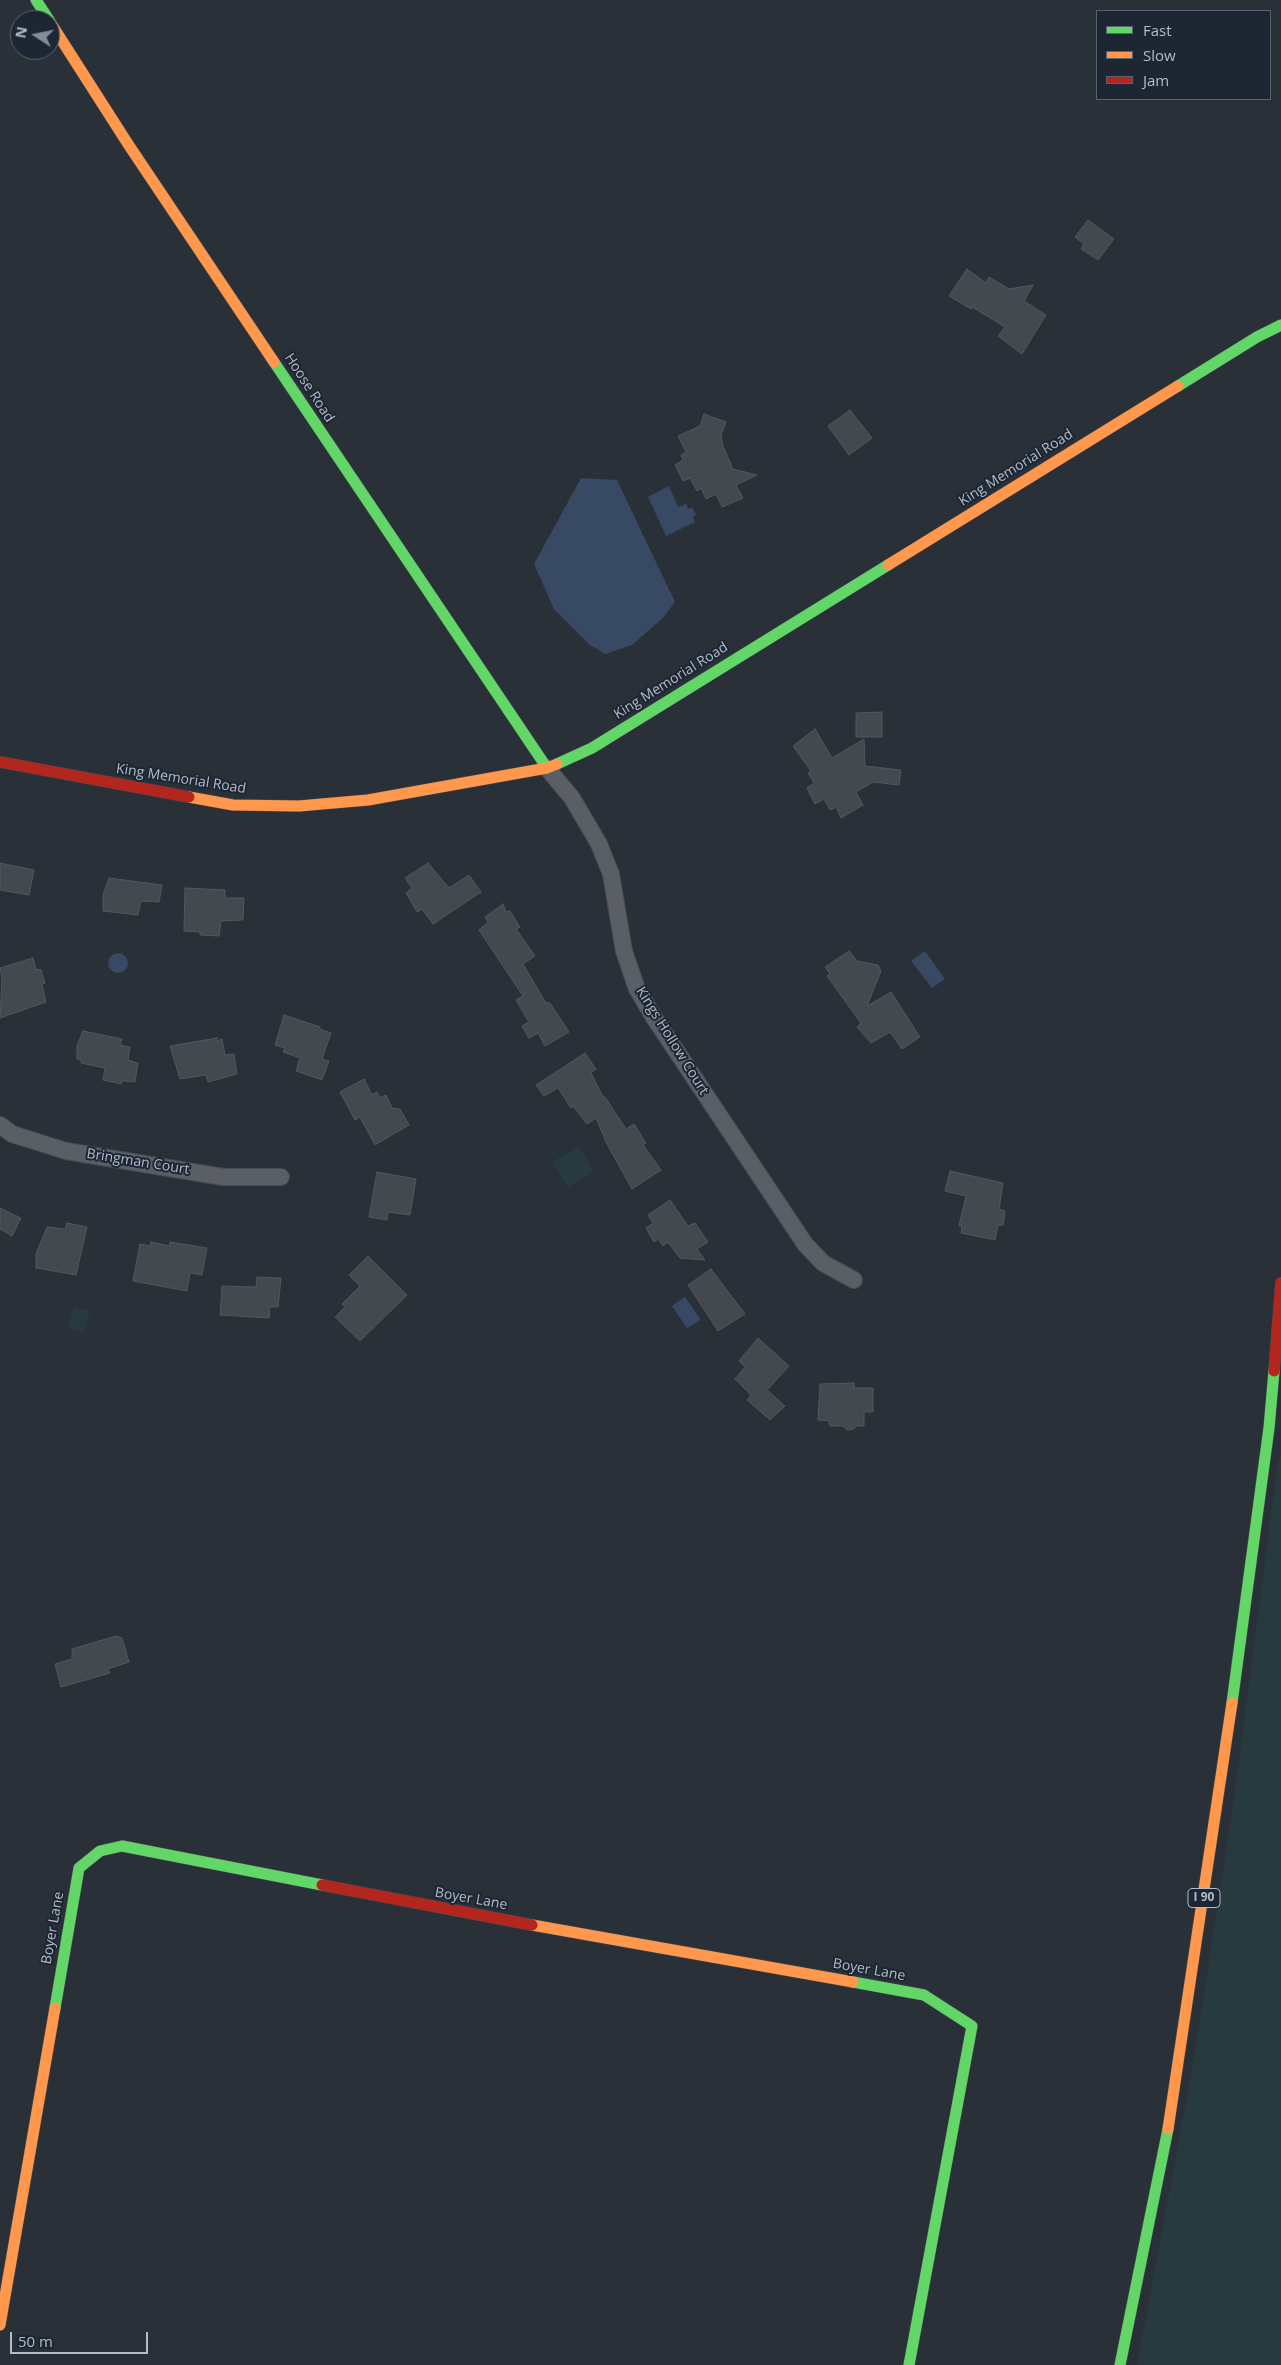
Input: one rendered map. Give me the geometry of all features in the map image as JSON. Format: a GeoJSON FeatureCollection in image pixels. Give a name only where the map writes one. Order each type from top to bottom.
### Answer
{"type":"FeatureCollection","features":[{"type":"Feature","properties":{"kind":"main road","name":"Hoose Road"},"geometry":{"type":"LineString","coordinates":[[60,38],[128,144],[547,768]]}},
{"type":"Feature","properties":{"kind":"main road","name":"King Memorial Road"},"geometry":{"type":"LineString","coordinates":[[0,762],[233,805],[299,806],[368,800],[547,768],[592,748],[1257,337],[1281,325]]}},
{"type":"Feature","properties":{"kind":"main road","name":"I 90"},"geometry":{"type":"LineString","coordinates":[[1120,2365],[1173,2105],[1246,1612],[1269,1428],[1281,1283]]}},
{"type":"Feature","properties":{"kind":"main road","name":"Boyer Lane"},"geometry":{"type":"LineString","coordinates":[[0,2325],[79,1868],[100,1852],[122,1846],[460,1912],[924,1995],[972,2026],[909,2365]]}},
{"type":"Feature","properties":{"kind":"street","name":"Kings Hollow Court"},"geometry":{"type":"LineString","coordinates":[[547,768],[572,798],[599,844],[611,874],[624,951],[637,989],[653,1016],[805,1244],[824,1263],[854,1280]]}},
{"type":"Feature","properties":{"kind":"street","name":"Bringman Court"},"geometry":{"type":"LineString","coordinates":[[0,1124],[12,1134],[66,1150],[223,1177],[281,1177]]}},
{"type":"Feature","properties":{"kind":"green space"},"geometry":{"type":"Polygon","coordinates":[[[579,1146],[594,1172],[568,1187],[552,1162],[579,1146]]]}},
{"type":"Feature","properties":{"kind":"green space"},"geometry":{"type":"Polygon","coordinates":[[[74,1306],[90,1311],[84,1333],[68,1328],[74,1306]]]}},
{"type":"Feature","properties":{"kind":"green space"},"geometry":{"type":"Polygon","coordinates":[[[1281,1454],[1281,2365],[1137,2365],[1194,2058],[1233,1805],[1278,1462],[1281,1454]]]}},
{"type":"Feature","properties":{"kind":"water"},"geometry":{"type":"Polygon","coordinates":[[[581,478],[617,480],[675,602],[663,618],[632,645],[605,654],[590,645],[554,609],[534,564],[581,478]]]}},
{"type":"Feature","properties":{"kind":"water"},"geometry":{"type":"Polygon","coordinates":[[[669,486],[678,507],[686,504],[689,509],[692,507],[696,515],[693,517],[695,522],[666,536],[648,497],[669,486]]]}},
{"type":"Feature","properties":{"kind":"water"},"geometry":{"type":"Polygon","coordinates":[[[925,951],[945,979],[932,988],[911,961],[925,951]]]}},
{"type":"Feature","properties":{"kind":"water"},"geometry":{"type":"Polygon","coordinates":[[[114,953],[122,953],[128,959],[128,967],[122,973],[114,973],[108,967],[108,959],[114,953]]]}},
{"type":"Feature","properties":{"kind":"water"},"geometry":{"type":"Polygon","coordinates":[[[685,1297],[701,1320],[687,1328],[672,1306],[685,1297]]]}},
{"type":"Feature","properties":{"kind":"building"},"geometry":{"type":"Polygon","coordinates":[[[1088,220],[1114,239],[1098,260],[1081,249],[1084,244],[1075,237],[1088,220]]]}},
{"type":"Feature","properties":{"kind":"building"},"geometry":{"type":"Polygon","coordinates":[[[967,269],[986,283],[989,277],[1009,289],[1033,285],[1024,301],[1046,315],[1022,354],[998,336],[1005,327],[972,307],[971,309],[949,296],[967,269]]]}},
{"type":"Feature","properties":{"kind":"building"},"geometry":{"type":"Polygon","coordinates":[[[850,410],[872,438],[849,455],[828,426],[850,410]]]}},
{"type":"Feature","properties":{"kind":"building"},"geometry":{"type":"Polygon","coordinates":[[[704,414],[726,422],[721,435],[723,446],[733,469],[757,475],[736,485],[743,498],[722,507],[716,494],[706,499],[701,488],[697,491],[690,478],[683,481],[675,465],[683,460],[681,455],[686,452],[678,436],[700,426],[704,414]]]}},
{"type":"Feature","properties":{"kind":"building"},"geometry":{"type":"Polygon","coordinates":[[[882,712],[882,737],[856,737],[856,713],[882,712]]]}},
{"type":"Feature","properties":{"kind":"building"},"geometry":{"type":"Polygon","coordinates":[[[815,729],[832,758],[864,739],[865,766],[901,770],[899,785],[873,782],[856,792],[863,805],[841,818],[836,807],[830,810],[824,799],[815,804],[807,788],[814,783],[808,773],[811,771],[793,746],[815,729]]]}},
{"type":"Feature","properties":{"kind":"building"},"geometry":{"type":"Polygon","coordinates":[[[0,863],[34,870],[29,895],[0,890],[0,863]]]}},
{"type":"Feature","properties":{"kind":"building"},"geometry":{"type":"Polygon","coordinates":[[[428,863],[449,888],[469,875],[481,892],[433,924],[422,909],[417,912],[406,893],[412,888],[405,878],[428,863]]]}},
{"type":"Feature","properties":{"kind":"building"},"geometry":{"type":"Polygon","coordinates":[[[109,878],[162,885],[159,902],[141,901],[138,915],[103,911],[103,895],[109,878]]]}},
{"type":"Feature","properties":{"kind":"building"},"geometry":{"type":"Polygon","coordinates":[[[185,888],[225,890],[225,898],[244,898],[243,920],[221,921],[219,936],[200,935],[200,932],[184,931],[185,888]]]}},
{"type":"Feature","properties":{"kind":"building"},"geometry":{"type":"Polygon","coordinates":[[[503,904],[506,912],[510,911],[520,927],[516,929],[535,956],[523,964],[546,1003],[550,1003],[569,1032],[545,1046],[538,1033],[529,1038],[522,1026],[529,1022],[516,1000],[523,996],[479,930],[488,922],[485,917],[503,904]]]}},
{"type":"Feature","properties":{"kind":"building"},"geometry":{"type":"Polygon","coordinates":[[[849,951],[857,961],[878,965],[881,971],[867,1006],[891,992],[920,1037],[902,1049],[890,1032],[871,1043],[857,1027],[861,1023],[827,976],[830,974],[825,967],[849,951]]]}},
{"type":"Feature","properties":{"kind":"building"},"geometry":{"type":"Polygon","coordinates":[[[33,958],[36,969],[41,970],[45,983],[42,984],[46,1002],[0,1018],[2,978],[0,968],[33,958]]]}},
{"type":"Feature","properties":{"kind":"building"},"geometry":{"type":"Polygon","coordinates":[[[284,1015],[320,1027],[320,1029],[331,1033],[322,1059],[329,1061],[322,1080],[296,1071],[300,1058],[283,1052],[285,1048],[275,1045],[284,1015]]]}},
{"type":"Feature","properties":{"kind":"building"},"geometry":{"type":"Polygon","coordinates":[[[83,1031],[122,1039],[120,1045],[130,1047],[128,1060],[138,1063],[135,1082],[122,1081],[121,1084],[103,1080],[105,1068],[81,1063],[81,1060],[77,1059],[77,1046],[83,1031]]]}},
{"type":"Feature","properties":{"kind":"building"},"geometry":{"type":"Polygon","coordinates":[[[217,1038],[217,1041],[222,1039],[225,1055],[234,1054],[237,1074],[208,1082],[206,1075],[180,1079],[170,1046],[217,1038]]]}},
{"type":"Feature","properties":{"kind":"building"},"geometry":{"type":"Polygon","coordinates":[[[585,1053],[596,1069],[591,1073],[603,1097],[605,1097],[626,1129],[634,1124],[646,1143],[643,1145],[661,1170],[632,1189],[607,1144],[596,1118],[587,1124],[573,1106],[571,1108],[558,1088],[544,1096],[536,1085],[585,1053]]]}},
{"type":"Feature","properties":{"kind":"building"},"geometry":{"type":"Polygon","coordinates":[[[364,1079],[372,1095],[377,1092],[380,1098],[386,1095],[392,1108],[400,1109],[409,1125],[375,1145],[360,1117],[355,1120],[340,1092],[364,1079]]]}},
{"type":"Feature","properties":{"kind":"building"},"geometry":{"type":"Polygon","coordinates":[[[950,1171],[1003,1183],[999,1209],[1005,1211],[1003,1225],[998,1225],[995,1240],[961,1233],[962,1226],[959,1226],[966,1196],[945,1191],[950,1171]]]}},
{"type":"Feature","properties":{"kind":"building"},"geometry":{"type":"Polygon","coordinates":[[[377,1172],[416,1179],[410,1215],[388,1212],[387,1220],[369,1217],[377,1172]]]}},
{"type":"Feature","properties":{"kind":"building"},"geometry":{"type":"Polygon","coordinates":[[[670,1200],[688,1226],[695,1223],[708,1242],[697,1249],[705,1260],[680,1258],[668,1242],[663,1246],[658,1239],[654,1242],[646,1228],[653,1223],[648,1215],[670,1200]]]}},
{"type":"Feature","properties":{"kind":"building"},"geometry":{"type":"Polygon","coordinates":[[[0,1208],[21,1218],[12,1236],[0,1229],[0,1208]]]}},
{"type":"Feature","properties":{"kind":"building"},"geometry":{"type":"Polygon","coordinates":[[[67,1223],[87,1227],[76,1275],[36,1268],[36,1254],[47,1227],[65,1229],[67,1223]]]}},
{"type":"Feature","properties":{"kind":"building"},"geometry":{"type":"Polygon","coordinates":[[[151,1242],[169,1246],[170,1242],[207,1248],[202,1275],[190,1273],[187,1291],[133,1281],[140,1244],[150,1246],[151,1242]]]}},
{"type":"Feature","properties":{"kind":"building"},"geometry":{"type":"Polygon","coordinates":[[[368,1256],[407,1295],[360,1341],[335,1317],[345,1307],[342,1304],[360,1286],[349,1275],[368,1256]]]}},
{"type":"Feature","properties":{"kind":"building"},"geometry":{"type":"Polygon","coordinates":[[[711,1269],[745,1314],[718,1331],[688,1285],[711,1269]]]}},
{"type":"Feature","properties":{"kind":"building"},"geometry":{"type":"Polygon","coordinates":[[[257,1277],[281,1278],[278,1307],[270,1307],[269,1318],[220,1315],[222,1286],[256,1287],[257,1277]]]}},
{"type":"Feature","properties":{"kind":"building"},"geometry":{"type":"Polygon","coordinates":[[[758,1338],[789,1366],[767,1390],[785,1406],[770,1420],[747,1400],[751,1395],[735,1379],[745,1367],[739,1361],[758,1338]]]}},
{"type":"Feature","properties":{"kind":"building"},"geometry":{"type":"Polygon","coordinates":[[[854,1383],[854,1388],[873,1388],[873,1412],[864,1412],[864,1426],[856,1426],[854,1429],[847,1430],[843,1426],[830,1426],[829,1421],[818,1420],[820,1384],[854,1383]]]}},
{"type":"Feature","properties":{"kind":"building"},"geometry":{"type":"Polygon","coordinates":[[[116,1636],[122,1638],[129,1662],[108,1669],[110,1673],[61,1687],[55,1664],[72,1659],[72,1649],[116,1636]]]}},
{"type":"Feature","properties":{"kind":"traffic: fast"},"geometry":{"type":"LineString","coordinates":[[36,0],[42,10]]}},
{"type":"Feature","properties":{"kind":"traffic: fast"},"geometry":{"type":"LineString","coordinates":[[1178,386],[1257,337],[1281,325]]}},
{"type":"Feature","properties":{"kind":"traffic: fast"},"geometry":{"type":"LineString","coordinates":[[274,362],[547,768]]}},
{"type":"Feature","properties":{"kind":"traffic: fast"},"geometry":{"type":"LineString","coordinates":[[557,764],[592,748],[888,565]]}},
{"type":"Feature","properties":{"kind":"traffic: fast"},"geometry":{"type":"LineString","coordinates":[[1232,1703],[1269,1428],[1274,1371]]}},
{"type":"Feature","properties":{"kind":"traffic: fast"},"geometry":{"type":"LineString","coordinates":[[55,2008],[79,1868],[100,1851],[122,1846],[322,1885]]}},
{"type":"Feature","properties":{"kind":"traffic: fast"},"geometry":{"type":"LineString","coordinates":[[853,1982],[924,1995],[972,2026],[909,2365]]}},
{"type":"Feature","properties":{"kind":"traffic: fast"},"geometry":{"type":"LineString","coordinates":[[1120,2365],[1168,2129]]}},
{"type":"Feature","properties":{"kind":"traffic: slow"},"geometry":{"type":"LineString","coordinates":[[60,38],[128,144],[274,362]]}},
{"type":"Feature","properties":{"kind":"traffic: slow"},"geometry":{"type":"LineString","coordinates":[[888,565],[1178,386]]}},
{"type":"Feature","properties":{"kind":"traffic: slow"},"geometry":{"type":"LineString","coordinates":[[189,797],[233,805],[299,806],[368,800],[547,768],[557,764]]}},
{"type":"Feature","properties":{"kind":"traffic: slow"},"geometry":{"type":"LineString","coordinates":[[1168,2129],[1232,1703]]}},
{"type":"Feature","properties":{"kind":"traffic: slow"},"geometry":{"type":"LineString","coordinates":[[532,1925],[853,1982]]}},
{"type":"Feature","properties":{"kind":"traffic: slow"},"geometry":{"type":"LineString","coordinates":[[0,2325],[55,2008]]}},
{"type":"Feature","properties":{"kind":"traffic: jam"},"geometry":{"type":"LineString","coordinates":[[0,762],[189,797]]}},
{"type":"Feature","properties":{"kind":"traffic: jam"},"geometry":{"type":"LineString","coordinates":[[1274,1371],[1281,1283]]}},
{"type":"Feature","properties":{"kind":"traffic: jam"},"geometry":{"type":"LineString","coordinates":[[322,1885],[532,1925]]}}]}
